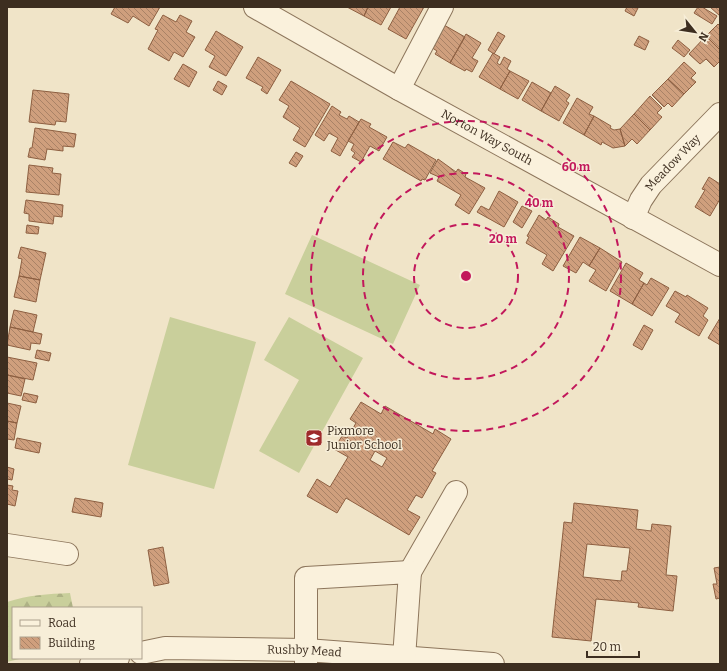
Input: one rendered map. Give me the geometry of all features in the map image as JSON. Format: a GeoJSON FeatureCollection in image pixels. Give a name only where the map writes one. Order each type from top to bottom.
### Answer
{"type":"FeatureCollection","features":[{"type":"Feature","properties":{"kind":"street","name":"Norton Way South"},"geometry":{"type":"LineString","coordinates":[[255,7],[399,89],[720,265]]}},
{"type":"Feature","properties":{"kind":"street"},"geometry":{"type":"LineString","coordinates":[[399,89],[442,7]]}},
{"type":"Feature","properties":{"kind":"street","name":"Meadow Way"},"geometry":{"type":"LineString","coordinates":[[633,218],[641,200],[651,185],[720,114]]}},
{"type":"Feature","properties":{"kind":"street"},"geometry":{"type":"LineString","coordinates":[[404,658],[410,572],[456,492]]}},
{"type":"Feature","properties":{"kind":"street"},"geometry":{"type":"LineString","coordinates":[[7,545],[67,554]]}},
{"type":"Feature","properties":{"kind":"street"},"geometry":{"type":"LineString","coordinates":[[306,657],[306,578],[410,572]]}},
{"type":"Feature","properties":{"kind":"street","name":"Rushby Mead"},"geometry":{"type":"LineString","coordinates":[[142,653],[165,648],[306,657],[404,658],[493,664]]}},
{"type":"Feature","properties":{"kind":"street"},"geometry":{"type":"LineString","coordinates":[[91,664],[114,659]]}},
{"type":"Feature","properties":{"kind":"green space"},"geometry":{"type":"Polygon","coordinates":[[[312,235],[420,285],[393,344],[285,294],[312,235]]]}},
{"type":"Feature","properties":{"kind":"green space"},"geometry":{"type":"Polygon","coordinates":[[[170,317],[256,342],[214,489],[128,465],[170,317]]]}},
{"type":"Feature","properties":{"kind":"green space"},"geometry":{"type":"Polygon","coordinates":[[[289,317],[363,358],[299,473],[259,451],[299,380],[264,360],[289,317]]]}},
{"type":"Feature","properties":{"kind":"green space"},"geometry":{"type":"Polygon","coordinates":[[[70,593],[73,607],[12,607],[12,659],[19,659],[7,662],[7,602],[30,596],[70,593]]]}},
{"type":"Feature","properties":{"kind":"building"},"geometry":{"type":"Polygon","coordinates":[[[115,7],[160,7],[149,26],[133,16],[128,23],[111,14],[115,7]]]}},
{"type":"Feature","properties":{"kind":"building"},"geometry":{"type":"Polygon","coordinates":[[[347,7],[368,7],[364,16],[347,7]]]}},
{"type":"Feature","properties":{"kind":"building"},"geometry":{"type":"Polygon","coordinates":[[[368,7],[391,7],[381,25],[364,16],[368,7]]]}},
{"type":"Feature","properties":{"kind":"building"},"geometry":{"type":"Polygon","coordinates":[[[400,7],[424,7],[406,39],[388,29],[400,7]]]}},
{"type":"Feature","properties":{"kind":"building"},"geometry":{"type":"Polygon","coordinates":[[[627,7],[638,8],[634,16],[625,11],[627,7]]]}},
{"type":"Feature","properties":{"kind":"building"},"geometry":{"type":"Polygon","coordinates":[[[698,7],[702,7],[717,16],[712,24],[694,13],[698,7]]]}},
{"type":"Feature","properties":{"kind":"building"},"geometry":{"type":"Polygon","coordinates":[[[710,7],[720,7],[720,16],[710,7]]]}},
{"type":"Feature","properties":{"kind":"building"},"geometry":{"type":"Polygon","coordinates":[[[163,15],[176,22],[180,15],[192,21],[186,32],[195,37],[183,57],[174,52],[169,61],[148,49],[158,30],[155,29],[163,15]]]}},
{"type":"Feature","properties":{"kind":"building"},"geometry":{"type":"Polygon","coordinates":[[[718,24],[720,26],[720,50],[706,36],[718,24]]]}},
{"type":"Feature","properties":{"kind":"building"},"geometry":{"type":"Polygon","coordinates":[[[444,25],[465,37],[450,63],[435,54],[437,51],[431,47],[444,25]]]}},
{"type":"Feature","properties":{"kind":"building"},"geometry":{"type":"Polygon","coordinates":[[[216,31],[243,47],[226,76],[209,67],[215,56],[205,50],[216,31]]]}},
{"type":"Feature","properties":{"kind":"building"},"geometry":{"type":"Polygon","coordinates":[[[498,32],[505,36],[494,54],[488,50],[498,32]]]}},
{"type":"Feature","properties":{"kind":"building"},"geometry":{"type":"Polygon","coordinates":[[[466,34],[481,43],[472,58],[478,61],[472,72],[466,69],[465,71],[450,63],[466,34]]]}},
{"type":"Feature","properties":{"kind":"building"},"geometry":{"type":"Polygon","coordinates":[[[639,36],[649,41],[645,50],[634,45],[639,36]]]}},
{"type":"Feature","properties":{"kind":"building"},"geometry":{"type":"Polygon","coordinates":[[[706,36],[720,50],[720,61],[714,67],[706,59],[700,64],[689,54],[706,36]]]}},
{"type":"Feature","properties":{"kind":"building"},"geometry":{"type":"Polygon","coordinates":[[[678,40],[690,50],[684,57],[672,48],[678,40]]]}},
{"type":"Feature","properties":{"kind":"building"},"geometry":{"type":"Polygon","coordinates":[[[493,53],[500,57],[497,63],[500,65],[504,57],[511,61],[507,69],[510,71],[500,89],[479,77],[493,53]]]}},
{"type":"Feature","properties":{"kind":"building"},"geometry":{"type":"Polygon","coordinates":[[[258,57],[281,70],[267,94],[261,90],[263,87],[246,78],[258,57]]]}},
{"type":"Feature","properties":{"kind":"building"},"geometry":{"type":"Polygon","coordinates":[[[684,62],[696,73],[691,78],[696,82],[684,94],[668,79],[684,62]]]}},
{"type":"Feature","properties":{"kind":"building"},"geometry":{"type":"Polygon","coordinates":[[[183,64],[197,72],[189,87],[174,79],[183,64]]]}},
{"type":"Feature","properties":{"kind":"building"},"geometry":{"type":"Polygon","coordinates":[[[510,71],[529,81],[518,99],[500,89],[510,71]]]}},
{"type":"Feature","properties":{"kind":"building"},"geometry":{"type":"Polygon","coordinates":[[[668,79],[684,94],[672,107],[668,103],[664,107],[652,95],[668,79]]]}},
{"type":"Feature","properties":{"kind":"building"},"geometry":{"type":"Polygon","coordinates":[[[218,81],[227,86],[222,95],[213,90],[218,81]]]}},
{"type":"Feature","properties":{"kind":"building"},"geometry":{"type":"Polygon","coordinates":[[[291,81],[330,104],[305,147],[293,140],[300,128],[283,117],[289,106],[279,100],[291,81]]]}},
{"type":"Feature","properties":{"kind":"building"},"geometry":{"type":"Polygon","coordinates":[[[532,82],[551,93],[541,111],[522,100],[532,82]]]}},
{"type":"Feature","properties":{"kind":"building"},"geometry":{"type":"Polygon","coordinates":[[[555,86],[570,95],[566,101],[569,103],[559,121],[541,111],[555,86]]]}},
{"type":"Feature","properties":{"kind":"building"},"geometry":{"type":"Polygon","coordinates":[[[33,90],[69,94],[66,122],[56,121],[55,125],[29,122],[33,90]]]}},
{"type":"Feature","properties":{"kind":"building"},"geometry":{"type":"Polygon","coordinates":[[[650,96],[662,108],[657,113],[662,117],[650,130],[634,114],[650,96]]]}},
{"type":"Feature","properties":{"kind":"building"},"geometry":{"type":"Polygon","coordinates":[[[577,98],[593,107],[589,114],[594,116],[584,135],[563,123],[577,98]]]}},
{"type":"Feature","properties":{"kind":"building"},"geometry":{"type":"Polygon","coordinates":[[[332,106],[341,112],[339,115],[347,119],[349,116],[359,122],[340,156],[331,151],[338,138],[329,133],[324,141],[315,135],[332,106]]]}},
{"type":"Feature","properties":{"kind":"building"},"geometry":{"type":"Polygon","coordinates":[[[634,114],[650,130],[637,144],[632,139],[625,146],[620,129],[634,114]]]}},
{"type":"Feature","properties":{"kind":"building"},"geometry":{"type":"Polygon","coordinates":[[[594,116],[611,126],[610,128],[614,130],[620,129],[625,146],[613,148],[602,142],[601,145],[584,135],[594,116]]]}},
{"type":"Feature","properties":{"kind":"building"},"geometry":{"type":"Polygon","coordinates":[[[361,119],[371,124],[369,127],[387,137],[379,151],[370,146],[361,162],[352,157],[355,153],[351,150],[354,144],[348,141],[361,119]]]}},
{"type":"Feature","properties":{"kind":"building"},"geometry":{"type":"Polygon","coordinates":[[[35,128],[76,134],[74,147],[63,146],[63,151],[47,149],[45,160],[28,157],[30,148],[32,148],[35,128]]]}},
{"type":"Feature","properties":{"kind":"building"},"geometry":{"type":"Polygon","coordinates":[[[393,142],[405,148],[408,144],[436,160],[425,180],[422,179],[421,181],[383,159],[393,142]]]}},
{"type":"Feature","properties":{"kind":"building"},"geometry":{"type":"Polygon","coordinates":[[[296,152],[303,156],[296,167],[289,163],[296,152]]]}},
{"type":"Feature","properties":{"kind":"building"},"geometry":{"type":"Polygon","coordinates":[[[438,159],[456,172],[458,169],[466,174],[465,177],[485,188],[469,214],[455,205],[461,195],[437,181],[439,177],[430,173],[438,159]]]}},
{"type":"Feature","properties":{"kind":"building"},"geometry":{"type":"Polygon","coordinates":[[[29,165],[53,168],[52,173],[61,174],[59,195],[26,192],[29,165]]]}},
{"type":"Feature","properties":{"kind":"building"},"geometry":{"type":"Polygon","coordinates":[[[709,177],[720,184],[720,199],[710,216],[695,207],[705,190],[702,189],[709,177]]]}},
{"type":"Feature","properties":{"kind":"building"},"geometry":{"type":"Polygon","coordinates":[[[499,191],[518,202],[504,227],[477,212],[481,206],[489,210],[499,191]]]}},
{"type":"Feature","properties":{"kind":"building"},"geometry":{"type":"Polygon","coordinates":[[[26,200],[63,205],[62,217],[54,216],[53,224],[29,221],[29,214],[24,213],[26,200]]]}},
{"type":"Feature","properties":{"kind":"building"},"geometry":{"type":"Polygon","coordinates":[[[522,206],[532,211],[522,228],[513,222],[522,206]]]}},
{"type":"Feature","properties":{"kind":"building"},"geometry":{"type":"Polygon","coordinates":[[[539,215],[546,220],[548,217],[559,224],[558,227],[574,236],[553,271],[542,264],[547,255],[526,243],[529,237],[527,236],[539,215]]]}},
{"type":"Feature","properties":{"kind":"building"},"geometry":{"type":"Polygon","coordinates":[[[27,225],[39,227],[38,234],[26,233],[27,225]]]}},
{"type":"Feature","properties":{"kind":"building"},"geometry":{"type":"Polygon","coordinates":[[[580,237],[600,248],[589,266],[583,262],[576,273],[563,266],[580,237]]]}},
{"type":"Feature","properties":{"kind":"building"},"geometry":{"type":"Polygon","coordinates":[[[21,247],[46,253],[40,280],[19,276],[22,259],[18,258],[21,247]]]}},
{"type":"Feature","properties":{"kind":"building"},"geometry":{"type":"Polygon","coordinates":[[[600,248],[622,262],[606,291],[589,281],[596,270],[589,266],[600,248]]]}},
{"type":"Feature","properties":{"kind":"building"},"geometry":{"type":"Polygon","coordinates":[[[626,263],[643,273],[639,280],[644,283],[632,304],[610,291],[626,263]]]}},
{"type":"Feature","properties":{"kind":"building"},"geometry":{"type":"Polygon","coordinates":[[[19,276],[40,280],[36,302],[14,297],[19,276]]]}},
{"type":"Feature","properties":{"kind":"building"},"geometry":{"type":"Polygon","coordinates":[[[651,278],[669,288],[652,316],[632,304],[644,283],[647,285],[651,278]]]}},
{"type":"Feature","properties":{"kind":"building"},"geometry":{"type":"Polygon","coordinates":[[[675,291],[686,297],[687,295],[708,308],[703,316],[708,320],[699,336],[675,322],[680,314],[666,306],[675,291]]]}},
{"type":"Feature","properties":{"kind":"building"},"geometry":{"type":"Polygon","coordinates":[[[14,310],[37,315],[33,332],[10,327],[14,310]]]}},
{"type":"Feature","properties":{"kind":"building"},"geometry":{"type":"Polygon","coordinates":[[[720,318],[720,345],[708,338],[720,318]]]}},
{"type":"Feature","properties":{"kind":"building"},"geometry":{"type":"Polygon","coordinates":[[[644,325],[653,330],[642,350],[633,345],[644,325]]]}},
{"type":"Feature","properties":{"kind":"building"},"geometry":{"type":"Polygon","coordinates":[[[10,327],[42,334],[40,344],[31,343],[30,350],[7,345],[10,327]]]}},
{"type":"Feature","properties":{"kind":"building"},"geometry":{"type":"Polygon","coordinates":[[[37,350],[51,353],[49,361],[35,358],[37,350]]]}},
{"type":"Feature","properties":{"kind":"building"},"geometry":{"type":"Polygon","coordinates":[[[7,357],[37,363],[33,380],[7,375],[7,357]]]}},
{"type":"Feature","properties":{"kind":"building"},"geometry":{"type":"Polygon","coordinates":[[[7,375],[25,379],[21,396],[7,393],[7,375]]]}},
{"type":"Feature","properties":{"kind":"building"},"geometry":{"type":"Polygon","coordinates":[[[24,393],[38,396],[36,403],[22,400],[24,393]]]}},
{"type":"Feature","properties":{"kind":"building"},"geometry":{"type":"Polygon","coordinates":[[[361,402],[381,414],[385,406],[433,434],[435,429],[451,439],[432,471],[436,473],[422,498],[416,495],[407,510],[420,517],[409,535],[346,498],[337,513],[307,496],[317,479],[330,487],[348,457],[334,449],[342,436],[347,438],[356,423],[350,419],[361,402]],[[375,451],[370,460],[382,467],[387,458],[375,451]]]}},
{"type":"Feature","properties":{"kind":"building"},"geometry":{"type":"Polygon","coordinates":[[[7,403],[21,406],[17,423],[7,421],[7,403]]]}},
{"type":"Feature","properties":{"kind":"building"},"geometry":{"type":"Polygon","coordinates":[[[7,421],[17,423],[14,440],[7,439],[7,421]]]}},
{"type":"Feature","properties":{"kind":"building"},"geometry":{"type":"Polygon","coordinates":[[[17,438],[41,443],[39,453],[15,448],[17,438]]]}},
{"type":"Feature","properties":{"kind":"building"},"geometry":{"type":"Polygon","coordinates":[[[7,467],[14,469],[12,480],[7,479],[7,467]]]}},
{"type":"Feature","properties":{"kind":"building"},"geometry":{"type":"Polygon","coordinates":[[[7,485],[13,486],[12,490],[18,491],[15,506],[7,504],[7,485]]]}},
{"type":"Feature","properties":{"kind":"building"},"geometry":{"type":"Polygon","coordinates":[[[75,498],[103,503],[101,517],[72,512],[75,498]]]}},
{"type":"Feature","properties":{"kind":"building"},"geometry":{"type":"Polygon","coordinates":[[[574,503],[638,510],[636,529],[651,531],[652,524],[671,526],[666,575],[677,576],[673,611],[638,607],[639,603],[596,599],[591,641],[552,637],[564,522],[572,523],[574,503]],[[587,544],[583,577],[621,581],[622,571],[627,571],[630,548],[587,544]]]}},
{"type":"Feature","properties":{"kind":"building"},"geometry":{"type":"Polygon","coordinates":[[[163,547],[169,583],[154,586],[148,550],[163,547]]]}},
{"type":"Feature","properties":{"kind":"building"},"geometry":{"type":"Polygon","coordinates":[[[720,567],[720,598],[716,599],[713,584],[717,584],[714,568],[720,567]]]}},
{"type":"Feature","properties":{"kind":"place","name":"Pixmore Junior School"},"geometry":{"type":"Point","coordinates":[314,438]}}]}
